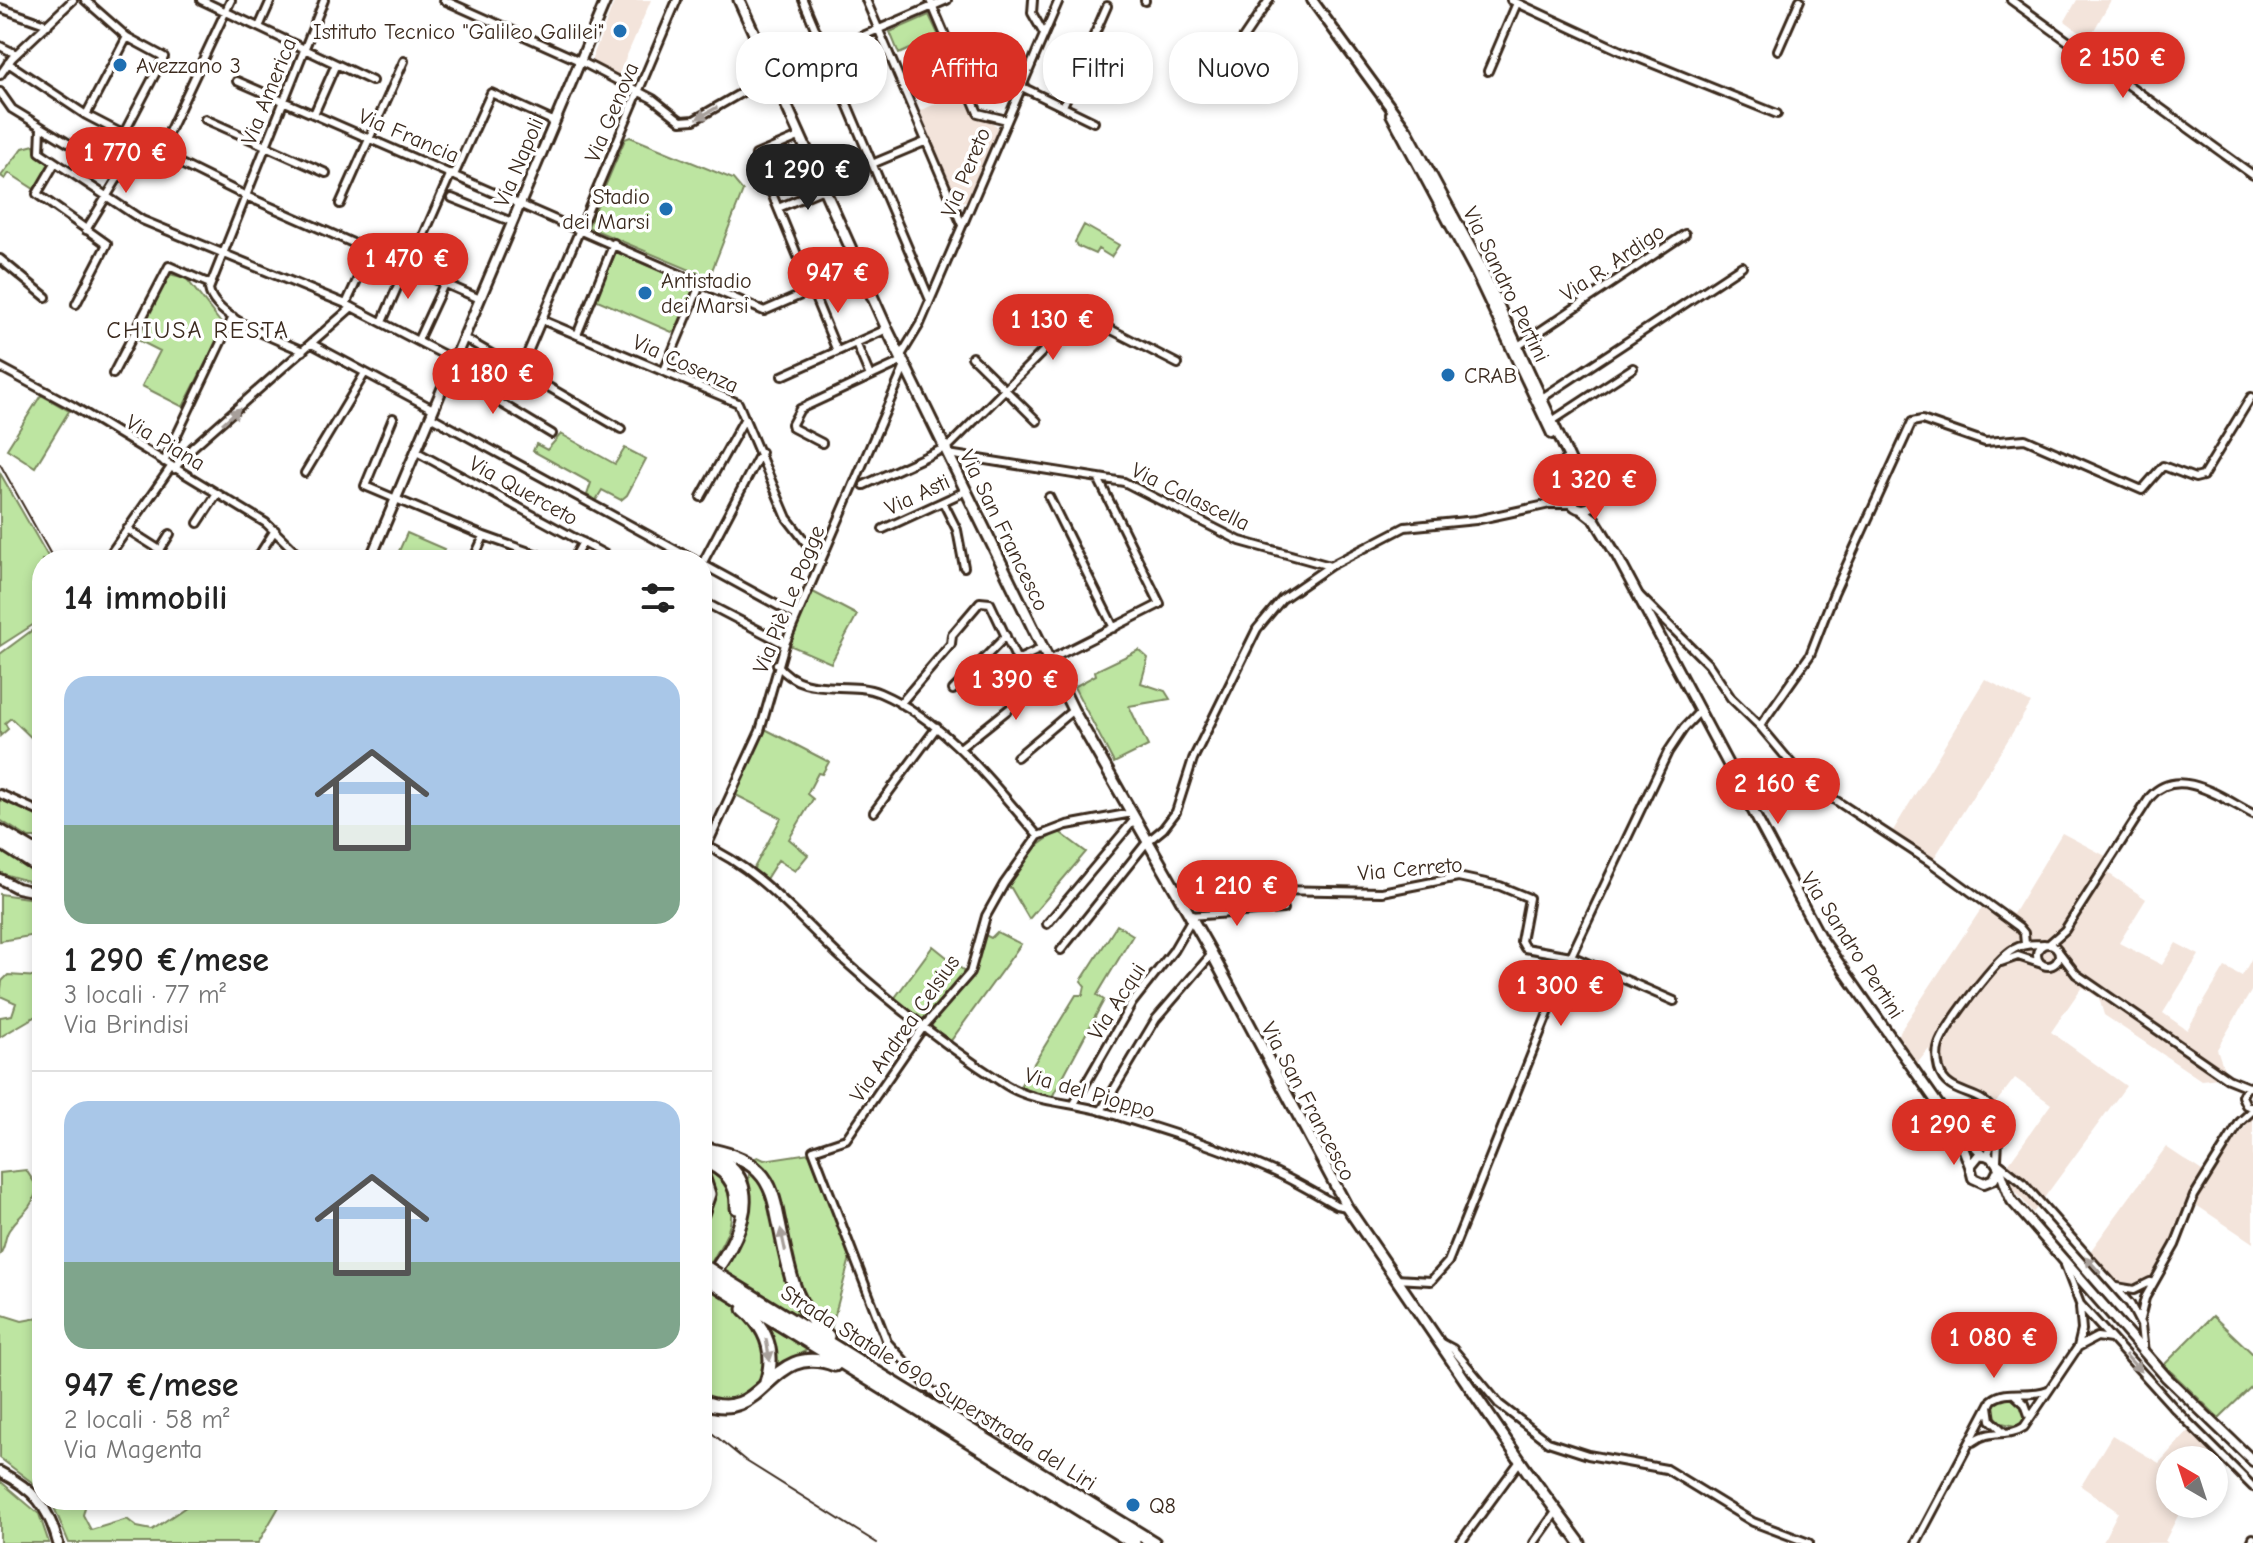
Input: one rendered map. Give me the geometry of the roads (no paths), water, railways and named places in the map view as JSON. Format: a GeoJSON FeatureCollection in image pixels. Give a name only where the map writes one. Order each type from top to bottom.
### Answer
{"type":"FeatureCollection","features":[{"type":"Feature","properties":{"kind":"highway"},"geometry":{"type":"LineString","coordinates":[[0,831],[32,850]]}},
{"type":"Feature","properties":{"kind":"highway"},"geometry":{"type":"LineString","coordinates":[[0,842],[32,863]]}},
{"type":"Feature","properties":{"kind":"highway"},"geometry":{"type":"LineString","coordinates":[[712,1153],[742,1160],[763,1177],[772,1195],[790,1278],[801,1305],[821,1330],[864,1371]]}},
{"type":"Feature","properties":{"kind":"highway"},"geometry":{"type":"LineString","coordinates":[[712,1157],[734,1169],[742,1181],[744,1197],[734,1240],[712,1270]]}},
{"type":"Feature","properties":{"kind":"highway"},"geometry":{"type":"LineString","coordinates":[[712,1165],[726,1173],[737,1196],[733,1226],[712,1266]]}},
{"type":"Feature","properties":{"kind":"highway","name":"Strada Statale 690 Superstrada del Liri"},"geometry":{"type":"LineString","coordinates":[[712,1282],[1154,1543]]}},
{"type":"Feature","properties":{"kind":"highway"},"geometry":{"type":"LineString","coordinates":[[712,1283],[763,1329],[771,1359],[766,1383]]}},
{"type":"Feature","properties":{"kind":"highway"},"geometry":{"type":"LineString","coordinates":[[712,1404],[737,1405],[753,1396],[784,1368],[805,1358],[864,1371]]}},
{"type":"Feature","properties":{"kind":"highway","name":"Strada Statale 690 Superstrada del Liri"},"geometry":{"type":"LineString","coordinates":[[864,1371],[1134,1543]]}},
{"type":"Feature","properties":{"kind":"main road","name":"Via Napoli"},"geometry":{"type":"LineString","coordinates":[[374,550],[606,0]]}},
{"type":"Feature","properties":{"kind":"main road","name":"Via San Francesco"},"geometry":{"type":"LineString","coordinates":[[739,0],[754,32]]}},
{"type":"Feature","properties":{"kind":"main road","name":"Via Sandro Pertini"},"geometry":{"type":"LineString","coordinates":[[1312,0],[1407,130],[1459,225],[1571,462],[1596,489],[1600,529]]}},
{"type":"Feature","properties":{"kind":"main road","name":"Via San Francesco"},"geometry":{"type":"LineString","coordinates":[[788,104],[887,329],[1073,710],[1212,954],[1347,1207],[1520,1461],[1580,1543]]}},
{"type":"Feature","properties":{"kind":"main road","name":"Via Sandro Pertini"},"geometry":{"type":"LineString","coordinates":[[1388,106],[1481,282],[1566,461],[1570,490],[1577,506],[1600,529],[1635,590],[1819,935],[1955,1128],[1998,1165],[2003,1187],[2012,1201],[2144,1353],[2252,1461]]}},
{"type":"Feature","properties":{"kind":"main road"},"geometry":{"type":"LineString","coordinates":[[1570,490],[1578,482],[1587,482]]}},
{"type":"Feature","properties":{"kind":"main road"},"geometry":{"type":"LineString","coordinates":[[1577,506],[1590,507],[1595,502]]}},
{"type":"Feature","properties":{"kind":"main road"},"geometry":{"type":"LineString","coordinates":[[0,879],[17,888],[32,891]]}},
{"type":"Feature","properties":{"kind":"main road"},"geometry":{"type":"LineString","coordinates":[[1955,1128],[1973,1178],[2012,1201]]}},
{"type":"Feature","properties":{"kind":"main road"},"geometry":{"type":"LineString","coordinates":[[1970,1166],[1975,1158],[1985,1154]]}},
{"type":"Feature","properties":{"kind":"main road"},"geometry":{"type":"LineString","coordinates":[[1984,1183],[1994,1179],[1998,1165]]}},
{"type":"Feature","properties":{"kind":"main road"},"geometry":{"type":"LineString","coordinates":[[0,1472],[32,1494]]}},
{"type":"Feature","properties":{"kind":"main road"},"geometry":{"type":"LineString","coordinates":[[47,1510],[58,1543]]}},
{"type":"Feature","properties":{"kind":"street"},"geometry":{"type":"LineString","coordinates":[[0,75],[16,54],[73,0]]}},
{"type":"Feature","properties":{"kind":"street"},"geometry":{"type":"LineString","coordinates":[[85,0],[127,37],[164,57],[123,135]]}},
{"type":"Feature","properties":{"kind":"street"},"geometry":{"type":"LineString","coordinates":[[201,0],[372,81]]}},
{"type":"Feature","properties":{"kind":"street"},"geometry":{"type":"LineString","coordinates":[[159,153],[231,0]]}},
{"type":"Feature","properties":{"kind":"street"},"geometry":{"type":"LineString","coordinates":[[259,27],[271,0]]}},
{"type":"Feature","properties":{"kind":"street","name":"Via America"},"geometry":{"type":"LineString","coordinates":[[210,284],[324,0]]}},
{"type":"Feature","properties":{"kind":"street"},"geometry":{"type":"LineString","coordinates":[[444,0],[580,61],[653,99],[678,121],[688,121],[736,95]]}},
{"type":"Feature","properties":{"kind":"street","name":"Via Genova"},"geometry":{"type":"LineString","coordinates":[[520,371],[677,0]]}},
{"type":"Feature","properties":{"kind":"street"},"geometry":{"type":"LineString","coordinates":[[803,0],[817,32]]}},
{"type":"Feature","properties":{"kind":"street"},"geometry":{"type":"LineString","coordinates":[[866,0],[962,225]]}},
{"type":"Feature","properties":{"kind":"street"},"geometry":{"type":"LineString","coordinates":[[872,32],[931,3],[947,0]]}},
{"type":"Feature","properties":{"kind":"street"},"geometry":{"type":"LineString","coordinates":[[1033,0],[1033,15],[1043,32]]}},
{"type":"Feature","properties":{"kind":"street","name":"Via Pereto"},"geometry":{"type":"LineString","coordinates":[[1045,32],[1059,0]]}},
{"type":"Feature","properties":{"kind":"street"},"geometry":{"type":"LineString","coordinates":[[1247,32],[1269,0]]}},
{"type":"Feature","properties":{"kind":"street"},"geometry":{"type":"LineString","coordinates":[[1778,50],[1800,0]]}},
{"type":"Feature","properties":{"kind":"street"},"geometry":{"type":"LineString","coordinates":[[2011,0],[2253,175]]}},
{"type":"Feature","properties":{"kind":"street"},"geometry":{"type":"LineString","coordinates":[[1488,71],[1514,1],[1621,51],[1777,114]]}},
{"type":"Feature","properties":{"kind":"street"},"geometry":{"type":"LineString","coordinates":[[931,3],[978,113],[1007,120]]}},
{"type":"Feature","properties":{"kind":"street"},"geometry":{"type":"LineString","coordinates":[[1063,106],[1107,6]]}},
{"type":"Feature","properties":{"kind":"street"},"geometry":{"type":"LineString","coordinates":[[0,8],[48,25]]}},
{"type":"Feature","properties":{"kind":"street","name":"Via Pereto"},"geometry":{"type":"LineString","coordinates":[[1027,75],[1043,36]]}},
{"type":"Feature","properties":{"kind":"street"},"geometry":{"type":"LineString","coordinates":[[86,115],[127,37]]}},
{"type":"Feature","properties":{"kind":"street"},"geometry":{"type":"LineString","coordinates":[[0,46],[16,54]]}},
{"type":"Feature","properties":{"kind":"street"},"geometry":{"type":"LineString","coordinates":[[340,204],[404,61]]}},
{"type":"Feature","properties":{"kind":"street"},"geometry":{"type":"LineString","coordinates":[[8,63],[86,115],[123,135],[246,196],[480,299]]}},
{"type":"Feature","properties":{"kind":"street"},"geometry":{"type":"LineString","coordinates":[[314,114],[336,64]]}},
{"type":"Feature","properties":{"kind":"street","name":"Via Francia"},"geometry":{"type":"LineString","coordinates":[[237,81],[764,311],[811,291]]}},
{"type":"Feature","properties":{"kind":"street"},"geometry":{"type":"LineString","coordinates":[[1027,89],[1094,122]]}},
{"type":"Feature","properties":{"kind":"street"},"geometry":{"type":"LineString","coordinates":[[0,92],[10,107],[76,148]]}},
{"type":"Feature","properties":{"kind":"street"},"geometry":{"type":"LineString","coordinates":[[382,322],[491,93],[555,122]]}},
{"type":"Feature","properties":{"kind":"street"},"geometry":{"type":"LineString","coordinates":[[847,104],[930,300]]}},
{"type":"Feature","properties":{"kind":"street","name":"Via Pereto"},"geometry":{"type":"LineString","coordinates":[[903,361],[1014,104]]}},
{"type":"Feature","properties":{"kind":"street"},"geometry":{"type":"LineString","coordinates":[[205,119],[326,173]]}},
{"type":"Feature","properties":{"kind":"street"},"geometry":{"type":"LineString","coordinates":[[41,128],[40,152],[142,220],[349,306],[454,360]]}},
{"type":"Feature","properties":{"kind":"street"},"geometry":{"type":"LineString","coordinates":[[802,135],[756,155],[837,351]]}},
{"type":"Feature","properties":{"kind":"street"},"geometry":{"type":"LineString","coordinates":[[872,164],[927,141]]}},
{"type":"Feature","properties":{"kind":"street"},"geometry":{"type":"LineString","coordinates":[[86,230],[139,143]]}},
{"type":"Feature","properties":{"kind":"street"},"geometry":{"type":"LineString","coordinates":[[55,163],[37,194],[107,244],[76,304]]}},
{"type":"Feature","properties":{"kind":"street"},"geometry":{"type":"LineString","coordinates":[[778,208],[826,188]]}},
{"type":"Feature","properties":{"kind":"street"},"geometry":{"type":"LineString","coordinates":[[452,198],[512,222]]}},
{"type":"Feature","properties":{"kind":"street","name":"Via R. Ardigo"},"geometry":{"type":"LineString","coordinates":[[1518,346],[1685,234]]}},
{"type":"Feature","properties":{"kind":"street"},"geometry":{"type":"LineString","coordinates":[[577,335],[614,243]]}},
{"type":"Feature","properties":{"kind":"street"},"geometry":{"type":"LineString","coordinates":[[113,550],[173,468],[193,447],[312,344],[349,306],[370,252]]}},
{"type":"Feature","properties":{"kind":"street"},"geometry":{"type":"LineString","coordinates":[[0,259],[46,297]]}},
{"type":"Feature","properties":{"kind":"street"},"geometry":{"type":"LineString","coordinates":[[113,374],[169,266],[210,284],[210,295],[217,306],[233,317],[303,351]]}},
{"type":"Feature","properties":{"kind":"street"},"geometry":{"type":"LineString","coordinates":[[1542,398],[1742,266]]}},
{"type":"Feature","properties":{"kind":"street"},"geometry":{"type":"LineString","coordinates":[[811,291],[861,269]]}},
{"type":"Feature","properties":{"kind":"street"},"geometry":{"type":"LineString","coordinates":[[664,371],[701,283]]}},
{"type":"Feature","properties":{"kind":"street"},"geometry":{"type":"LineString","coordinates":[[418,340],[444,284]]}},
{"type":"Feature","properties":{"kind":"street"},"geometry":{"type":"LineString","coordinates":[[864,485],[947,451],[1084,310],[1104,326],[1178,364]]}},
{"type":"Feature","properties":{"kind":"street"},"geometry":{"type":"LineString","coordinates":[[164,462],[233,317]]}},
{"type":"Feature","properties":{"kind":"street","name":"Via Cosenza"},"geometry":{"type":"LineString","coordinates":[[542,320],[735,401],[761,452],[787,518],[821,562]]}},
{"type":"Feature","properties":{"kind":"street"},"geometry":{"type":"LineString","coordinates":[[782,376],[887,329]]}},
{"type":"Feature","properties":{"kind":"street"},"geometry":{"type":"LineString","coordinates":[[464,338],[621,429]]}},
{"type":"Feature","properties":{"kind":"street"},"geometry":{"type":"LineString","coordinates":[[856,343],[870,376]]}},
{"type":"Feature","properties":{"kind":"street"},"geometry":{"type":"LineString","coordinates":[[312,344],[676,550]]}},
{"type":"Feature","properties":{"kind":"street"},"geometry":{"type":"LineString","coordinates":[[972,357],[1037,421]]}},
{"type":"Feature","properties":{"kind":"street"},"geometry":{"type":"LineString","coordinates":[[822,443],[793,428],[800,409],[903,361]]}},
{"type":"Feature","properties":{"kind":"street","name":"Via Piè Le Pogge"},"geometry":{"type":"LineString","coordinates":[[712,830],[760,731],[777,664],[903,361]]}},
{"type":"Feature","properties":{"kind":"street","name":"Via Piana"},"geometry":{"type":"LineString","coordinates":[[0,367],[73,406],[275,530],[294,550]]}},
{"type":"Feature","properties":{"kind":"street"},"geometry":{"type":"LineString","coordinates":[[1552,421],[1633,368]]}},
{"type":"Feature","properties":{"kind":"street"},"geometry":{"type":"LineString","coordinates":[[449,372],[552,434]]}},
{"type":"Feature","properties":{"kind":"street"},"geometry":{"type":"LineString","coordinates":[[305,473],[365,373]]}},
{"type":"Feature","properties":{"kind":"street"},"geometry":{"type":"LineString","coordinates":[[1760,726],[1808,659],[1832,597],[1910,423],[1922,420],[1985,442],[2025,439],[2142,490],[2163,466],[2195,478],[2203,476],[2251,397]]}},
{"type":"Feature","properties":{"kind":"street"},"geometry":{"type":"LineString","coordinates":[[393,418],[365,486],[524,550]]}},
{"type":"Feature","properties":{"kind":"street"},"geometry":{"type":"LineString","coordinates":[[701,497],[745,418]]}},
{"type":"Feature","properties":{"kind":"street","name":"Via Querceto"},"geometry":{"type":"LineString","coordinates":[[415,451],[597,550]]}},
{"type":"Feature","properties":{"kind":"street","name":"Via Calascella"},"geometry":{"type":"LineString","coordinates":[[947,451],[1127,483],[1246,544],[1330,566]]}},
{"type":"Feature","properties":{"kind":"street"},"geometry":{"type":"LineString","coordinates":[[709,550],[761,452]]}},
{"type":"Feature","properties":{"kind":"street"},"geometry":{"type":"LineString","coordinates":[[1049,660],[1160,604],[1098,478]]}},
{"type":"Feature","properties":{"kind":"street"},"geometry":{"type":"LineString","coordinates":[[1550,504],[1570,490]]}},
{"type":"Feature","properties":{"kind":"street","name":"Via Asti"},"geometry":{"type":"LineString","coordinates":[[883,529],[966,491]]}},
{"type":"Feature","properties":{"kind":"street"},"geometry":{"type":"LineString","coordinates":[[198,523],[217,494]]}},
{"type":"Feature","properties":{"kind":"street"},"geometry":{"type":"LineString","coordinates":[[1049,497],[1114,628]]}},
{"type":"Feature","properties":{"kind":"street"},"geometry":{"type":"LineString","coordinates":[[943,502],[957,530],[964,567]]}},
{"type":"Feature","properties":{"kind":"street"},"geometry":{"type":"LineString","coordinates":[[1061,950],[1147,842],[1175,815],[1193,759],[1257,629],[1282,599],[1330,566],[1405,527],[1471,521],[1550,504],[1577,506]]}},
{"type":"Feature","properties":{"kind":"street"},"geometry":{"type":"LineString","coordinates":[[127,529],[160,550],[170,534]]}},
{"type":"Feature","properties":{"kind":"street"},"geometry":{"type":"LineString","coordinates":[[262,550],[275,530]]}},
{"type":"Feature","properties":{"kind":"street"},"geometry":{"type":"LineString","coordinates":[[478,550],[484,536]]}},
{"type":"Feature","properties":{"kind":"street"},"geometry":{"type":"LineString","coordinates":[[579,550],[583,542]]}},
{"type":"Feature","properties":{"kind":"street"},"geometry":{"type":"LineString","coordinates":[[712,569],[797,616]]}},
{"type":"Feature","properties":{"kind":"street"},"geometry":{"type":"LineString","coordinates":[[1635,590],[1706,662],[1731,698],[1760,726],[1806,781],[1927,860],[2019,927],[2025,935],[2025,944]]}},
{"type":"Feature","properties":{"kind":"street"},"geometry":{"type":"LineString","coordinates":[[900,704],[951,644],[952,635],[980,602],[990,603],[1017,660],[1043,648]]}},
{"type":"Feature","properties":{"kind":"street"},"geometry":{"type":"LineString","coordinates":[[712,606],[785,644]]}},
{"type":"Feature","properties":{"kind":"street"},"geometry":{"type":"LineString","coordinates":[[953,690],[1006,636]]}},
{"type":"Feature","properties":{"kind":"street"},"geometry":{"type":"LineString","coordinates":[[777,664],[785,673],[814,687],[870,690],[937,727],[960,748],[1038,836],[1067,825],[1133,816]]}},
{"type":"Feature","properties":{"kind":"street"},"geometry":{"type":"LineString","coordinates":[[960,748],[1054,673]]}},
{"type":"Feature","properties":{"kind":"street"},"geometry":{"type":"LineString","coordinates":[[1017,757],[1073,710]]}},
{"type":"Feature","properties":{"kind":"street"},"geometry":{"type":"LineString","coordinates":[[1395,1279],[1431,1281],[1448,1262],[1571,956],[1668,752],[1686,724],[1699,712]]}},
{"type":"Feature","properties":{"kind":"street"},"geometry":{"type":"LineString","coordinates":[[874,812],[937,727]]}},
{"type":"Feature","properties":{"kind":"street"},"geometry":{"type":"LineString","coordinates":[[2052,965],[2059,959],[2065,930],[2150,797],[2161,787],[2184,782],[2253,814]]}},
{"type":"Feature","properties":{"kind":"street"},"geometry":{"type":"LineString","coordinates":[[0,794],[32,808]]}},
{"type":"Feature","properties":{"kind":"street"},"geometry":{"type":"LineString","coordinates":[[1047,924],[1133,816]]}},
{"type":"Feature","properties":{"kind":"street","name":"Via Andrea Celsius"},"geometry":{"type":"LineString","coordinates":[[1014,1438],[932,1391],[887,1342],[813,1150],[846,1139],[924,1026],[970,973],[986,916],[1038,836]]}},
{"type":"Feature","properties":{"kind":"street","name":"Via del Pioppo"},"geometry":{"type":"LineString","coordinates":[[712,848],[727,855],[762,881],[846,962],[924,1026],[1009,1087],[1034,1097],[1101,1111],[1205,1143],[1266,1167],[1336,1205],[1347,1207]]}},
{"type":"Feature","properties":{"kind":"street","name":"Via Cerreto"},"geometry":{"type":"LineString","coordinates":[[1173,888],[1382,892],[1462,877],[1527,895],[1530,900],[1522,927],[1523,947],[1571,956],[1674,1001]]}},
{"type":"Feature","properties":{"kind":"street"},"geometry":{"type":"LineString","coordinates":[[1190,918],[1283,909]]}},
{"type":"Feature","properties":{"kind":"street","name":"Via Acqui"},"geometry":{"type":"LineString","coordinates":[[1074,1104],[1132,1003],[1173,951],[1190,918]]}},
{"type":"Feature","properties":{"kind":"street"},"geometry":{"type":"LineString","coordinates":[[2041,963],[2038,953],[2065,930]]}},
{"type":"Feature","properties":{"kind":"street"},"geometry":{"type":"LineString","coordinates":[[2076,974],[2059,951],[2046,944],[2025,944],[2011,951],[1994,966],[1947,1031],[1937,1053],[1939,1071],[1957,1091],[1983,1100],[1992,1110],[1997,1124],[1998,1165],[2022,1182],[2130,1304],[2140,1321]]}},
{"type":"Feature","properties":{"kind":"street"},"geometry":{"type":"LineString","coordinates":[[1101,1111],[1156,1019],[1212,954]]}},
{"type":"Feature","properties":{"kind":"street"},"geometry":{"type":"LineString","coordinates":[[1994,966],[2015,957],[2076,974],[2228,1079],[2250,1086],[2243,1099],[2240,1122]]}},
{"type":"Feature","properties":{"kind":"street"},"geometry":{"type":"LineString","coordinates":[[2144,1353],[2140,1321],[2144,1300],[2175,1245],[2194,1196],[2240,1122],[2253,1109],[2228,1079]]}},
{"type":"Feature","properties":{"kind":"street"},"geometry":{"type":"LineString","coordinates":[[1985,1154],[1997,1124]]}},
{"type":"Feature","properties":{"kind":"street"},"geometry":{"type":"LineString","coordinates":[[1966,1451],[1980,1436],[2020,1430],[2078,1347],[2082,1323],[2080,1304],[2059,1254]]}},
{"type":"Feature","properties":{"kind":"street"},"geometry":{"type":"LineString","coordinates":[[2113,1286],[2137,1290],[2158,1274]]}},
{"type":"Feature","properties":{"kind":"street"},"geometry":{"type":"LineString","coordinates":[[2080,1304],[2253,1487]]}},
{"type":"Feature","properties":{"kind":"street"},"geometry":{"type":"LineString","coordinates":[[2078,1347],[2097,1337],[2112,1339]]}},
{"type":"Feature","properties":{"kind":"street"},"geometry":{"type":"LineString","coordinates":[[1440,1342],[1453,1349],[1499,1404],[1548,1442],[1588,1455],[1662,1468],[1758,1525],[1809,1543]]}},
{"type":"Feature","properties":{"kind":"street"},"geometry":{"type":"LineString","coordinates":[[1916,1543],[1990,1403],[1999,1394],[2029,1395],[2048,1390]]}},
{"type":"Feature","properties":{"kind":"street"},"geometry":{"type":"LineString","coordinates":[[2013,1394],[2025,1404],[2030,1418]]}},
{"type":"Feature","properties":{"kind":"street"},"geometry":{"type":"LineString","coordinates":[[1990,1403],[1990,1418],[2004,1432]]}},
{"type":"Feature","properties":{"kind":"street"},"geometry":{"type":"LineString","coordinates":[[1460,1543],[1520,1461]]}},
{"type":"Feature","properties":{"kind":"street"},"geometry":{"type":"LineString","coordinates":[[1534,1543],[1556,1512]]}},
{"type":"Feature","properties":{"kind":"railway"},"geometry":{"type":"LineString","coordinates":[[0,464],[48,550]]}},
{"type":"Feature","properties":{"kind":"railway"},"geometry":{"type":"LineString","coordinates":[[712,1433],[746,1461],[877,1543]]}},
{"type":"Feature","properties":{"kind":"place","name":"Istituto Tecnico \"Galileo Galilei\""},"geometry":{"type":"Point","coordinates":[620,31]}},
{"type":"Feature","properties":{"kind":"place","name":"Avezzano 3"},"geometry":{"type":"Point","coordinates":[120,65]}},
{"type":"Feature","properties":{"kind":"place","name":"Stadio dei Marsi"},"geometry":{"type":"Point","coordinates":[666,209]}},
{"type":"Feature","properties":{"kind":"place","name":"Antistadio dei Marsi"},"geometry":{"type":"Point","coordinates":[645,293]}},
{"type":"Feature","properties":{"kind":"place","name":"CRAB"},"geometry":{"type":"Point","coordinates":[1448,375]}},
{"type":"Feature","properties":{"kind":"place","name":"Q8"},"geometry":{"type":"Point","coordinates":[1133,1505]}},
{"type":"Feature","properties":{"kind":"district","name":"CHIUSA RESTA"},"geometry":{"type":"Point","coordinates":[198,330]}}]}
